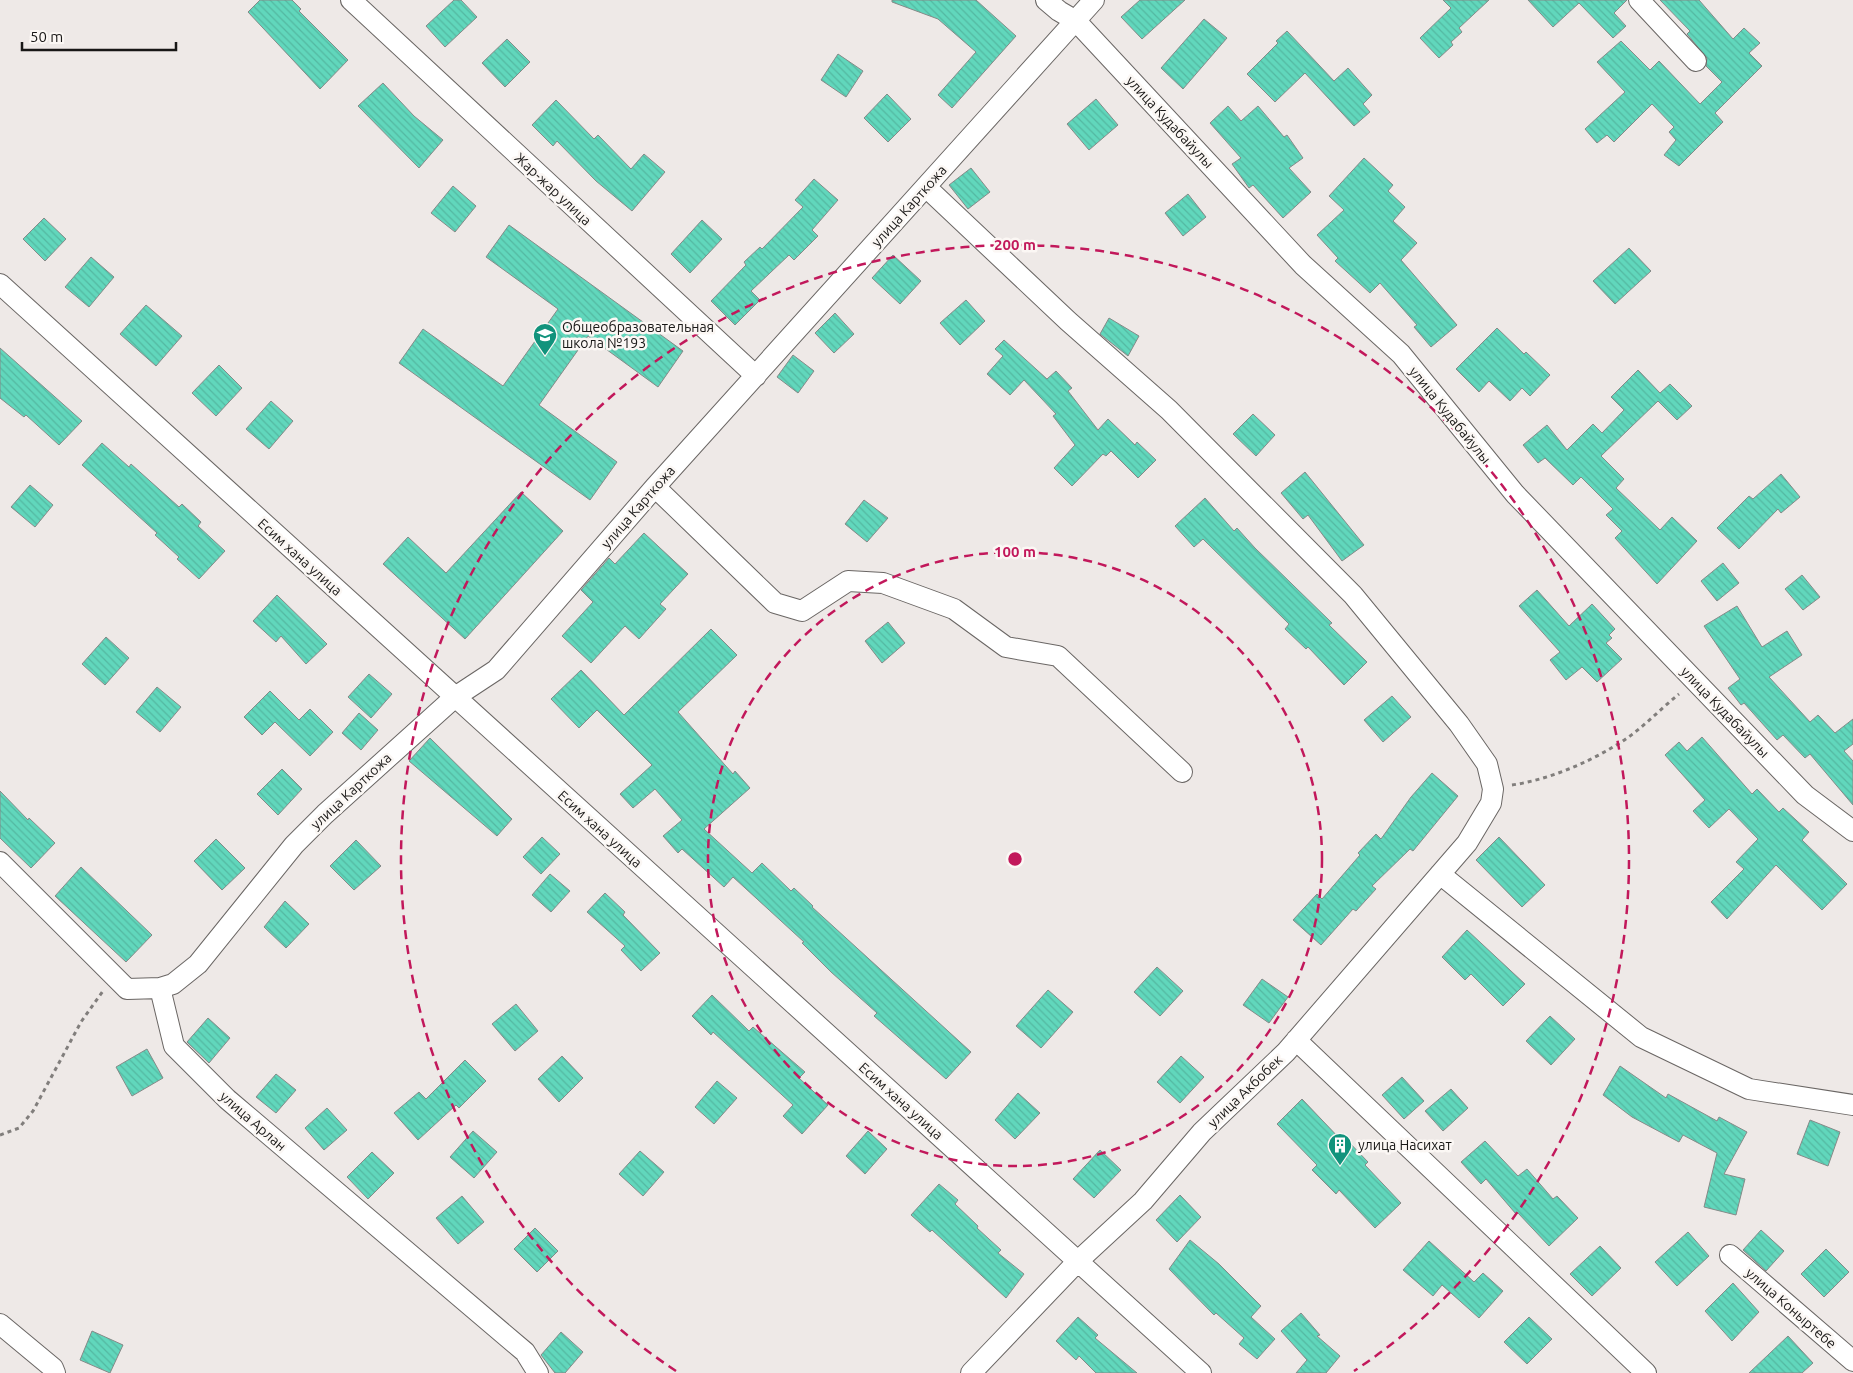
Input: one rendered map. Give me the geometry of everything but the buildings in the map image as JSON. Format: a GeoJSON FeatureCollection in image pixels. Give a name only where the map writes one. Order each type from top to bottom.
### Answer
{"type":"FeatureCollection","features":[{"type":"Feature","properties":{"kind":"street","name":"Жар-жар улица"},"geometry":{"type":"LineString","coordinates":[[351,0],[756,376]]}},
{"type":"Feature","properties":{"kind":"street","name":"улица Кудабайулы"},"geometry":{"type":"LineString","coordinates":[[1046,0],[1058,11],[1076,21],[1303,265],[1401,354],[1515,494],[1805,795],[1853,831]]}},
{"type":"Feature","properties":{"kind":"street","name":"улица Карткожа"},"geometry":{"type":"LineString","coordinates":[[160,988],[173,984],[198,964],[294,845],[455,696],[496,670],[655,486],[1094,0]]}},
{"type":"Feature","properties":{"kind":"street"},"geometry":{"type":"LineString","coordinates":[[1639,0],[1696,61]]}},
{"type":"Feature","properties":{"kind":"street"},"geometry":{"type":"LineString","coordinates":[[926,188],[1068,321],[1169,410],[1353,595],[1459,724],[1487,764],[1493,788]]}},
{"type":"Feature","properties":{"kind":"street","name":"Есим хана улица"},"geometry":{"type":"LineString","coordinates":[[0,284],[1201,1373]]}},
{"type":"Feature","properties":{"kind":"street"},"geometry":{"type":"LineString","coordinates":[[655,486],[775,603],[802,611],[848,581],[883,583],[954,609],[1006,647],[1058,656],[1182,772]]}},
{"type":"Feature","properties":{"kind":"street","name":"улица Акбобек"},"geometry":{"type":"LineString","coordinates":[[972,1373],[1078,1261],[1144,1201],[1202,1132],[1296,1040],[1467,843],[1491,803],[1493,788]]}},
{"type":"Feature","properties":{"kind":"street"},"geometry":{"type":"LineString","coordinates":[[0,862],[127,989],[160,988]]}},
{"type":"Feature","properties":{"kind":"street"},"geometry":{"type":"LineString","coordinates":[[1440,874],[1641,1037],[1749,1089],[1853,1105]]}},
{"type":"Feature","properties":{"kind":"street","name":"улица Арлан"},"geometry":{"type":"LineString","coordinates":[[160,988],[174,1046],[227,1099],[525,1352],[538,1373]]}},
{"type":"Feature","properties":{"kind":"street"},"geometry":{"type":"LineString","coordinates":[[1296,1040],[1646,1373]]}},
{"type":"Feature","properties":{"kind":"street","name":"улица Коныртебе"},"geometry":{"type":"LineString","coordinates":[[1730,1255],[1853,1361]]}},
{"type":"Feature","properties":{"kind":"street"},"geometry":{"type":"LineString","coordinates":[[0,1324],[53,1368],[56,1373]]}},
{"type":"Feature","properties":{"kind":"path"},"geometry":{"type":"LineString","coordinates":[[1493,788],[1529,782],[1574,766],[1614,747],[1696,681]]}},
{"type":"Feature","properties":{"kind":"path"},"geometry":{"type":"LineString","coordinates":[[0,1135],[19,1128],[33,1111],[81,1022],[113,976]]}},
{"type":"Feature","properties":{"kind":"place","name":"Общеобразовательная школа №193"},"geometry":{"type":"Point","coordinates":[545,356]}},
{"type":"Feature","properties":{"kind":"place","name":"улица Насихат"},"geometry":{"type":"Point","coordinates":[1340,1166]}}]}
